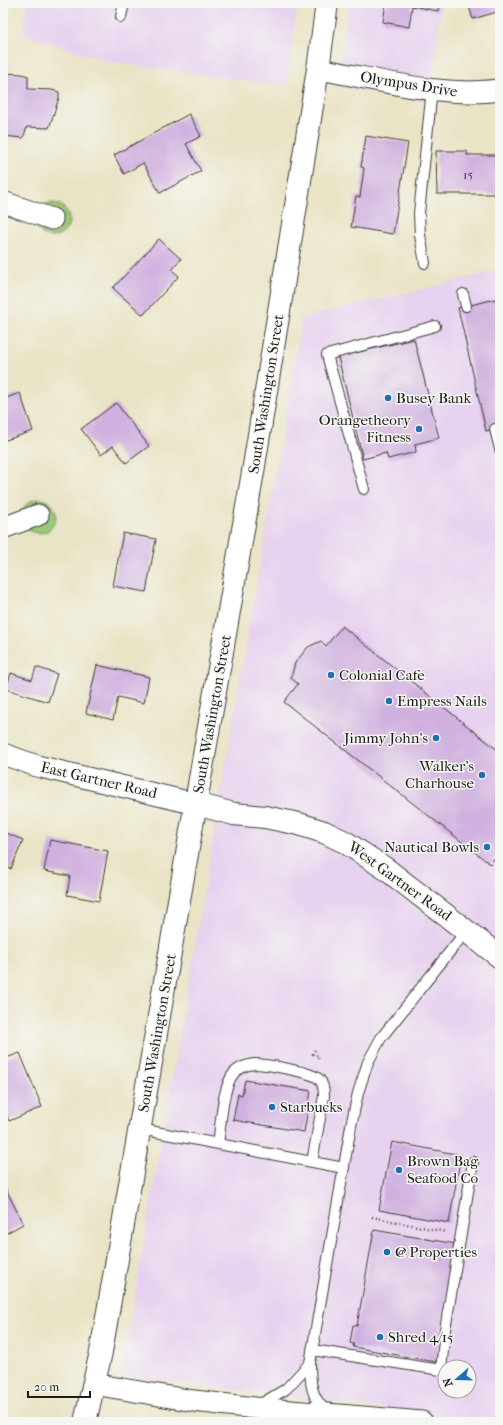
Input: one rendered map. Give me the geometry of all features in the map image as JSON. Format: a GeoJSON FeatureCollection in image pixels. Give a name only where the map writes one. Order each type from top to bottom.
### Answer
{"type":"FeatureCollection","features":[{"type":"Feature","properties":{"kind":"main road","name":"South Washington Street"},"geometry":{"type":"LineString","coordinates":[[84,1422],[102,1344],[253,472],[318,69],[327,3]]}},
{"type":"Feature","properties":{"kind":"main road","name":"West Gartner Road"},"geometry":{"type":"LineString","coordinates":[[196,804],[234,814],[265,817],[299,824],[324,832],[345,842],[386,869],[467,930],[500,957]]}},
{"type":"Feature","properties":{"kind":"street","name":"Olympus Drive"},"geometry":{"type":"LineString","coordinates":[[318,69],[432,89],[479,92],[500,90]]}},
{"type":"Feature","properties":{"kind":"street"},"geometry":{"type":"LineString","coordinates":[[3,202],[52,219]]}},
{"type":"Feature","properties":{"kind":"street"},"geometry":{"type":"LineString","coordinates":[[3,528],[38,515]]}},
{"type":"Feature","properties":{"kind":"street","name":"East Gartner Road"},"geometry":{"type":"LineString","coordinates":[[3,754],[37,766],[196,804]]}},
{"type":"Feature","properties":{"kind":"street"},"geometry":{"type":"LineString","coordinates":[[93,1384],[194,1401],[334,1416],[422,1422]]}},
{"type":"Feature","properties":{"kind":"lane"},"geometry":{"type":"LineString","coordinates":[[121,17],[124,3]]}},
{"type":"Feature","properties":{"kind":"lane"},"geometry":{"type":"LineString","coordinates":[[425,263],[420,236],[419,213],[432,89]]}},
{"type":"Feature","properties":{"kind":"lane"},"geometry":{"type":"LineString","coordinates":[[463,294],[466,306]]}},
{"type":"Feature","properties":{"kind":"lane"},"geometry":{"type":"LineString","coordinates":[[364,489],[327,355],[435,326]]}},
{"type":"Feature","properties":{"kind":"lane"},"geometry":{"type":"LineString","coordinates":[[495,429],[500,449]]}},
{"type":"Feature","properties":{"kind":"lane"},"geometry":{"type":"LineString","coordinates":[[334,1416],[320,1406],[314,1393],[310,1382],[310,1364],[358,1094],[368,1062],[381,1038],[467,930]]}},
{"type":"Feature","properties":{"kind":"lane"},"geometry":{"type":"LineString","coordinates":[[218,1144],[227,1088],[234,1073],[239,1069],[255,1064],[309,1073],[320,1080],[324,1092],[312,1162]]}},
{"type":"Feature","properties":{"kind":"lane"},"geometry":{"type":"LineString","coordinates":[[140,1129],[344,1168]]}},
{"type":"Feature","properties":{"kind":"lane"},"geometry":{"type":"LineString","coordinates":[[312,1350],[441,1370],[445,1330],[473,1162]]}},
{"type":"Feature","properties":{"kind":"lane"},"geometry":{"type":"LineString","coordinates":[[255,1408],[286,1389],[310,1364]]}},
{"type":"Feature","properties":{"kind":"path"},"geometry":{"type":"LineString","coordinates":[[314,1050],[313,1054],[319,1056],[317,1067]]}},
{"type":"Feature","properties":{"kind":"path"},"geometry":{"type":"LineString","coordinates":[[372,1217],[445,1232]]}},
{"type":"Feature","properties":{"kind":"shaded area"},"geometry":{"type":"Polygon","coordinates":[[[27,3],[298,3],[286,86],[104,61],[23,34],[27,3]]]}},
{"type":"Feature","properties":{"kind":"shaded area"},"geometry":{"type":"Polygon","coordinates":[[[349,3],[442,3],[429,101],[337,86],[349,3]]]}},
{"type":"Feature","properties":{"kind":"shaded area"},"geometry":{"type":"Polygon","coordinates":[[[500,270],[500,1422],[485,1422],[121,1375],[302,318],[500,270]]]}},
{"type":"Feature","properties":{"kind":"green space"},"geometry":{"type":"Polygon","coordinates":[[[49,203],[55,203],[59,204],[66,210],[69,220],[68,227],[62,234],[55,237],[49,237],[45,236],[38,230],[35,223],[35,217],[36,213],[42,206],[49,203]]]}},
{"type":"Feature","properties":{"kind":"green space"},"geometry":{"type":"Polygon","coordinates":[[[39,499],[51,504],[56,516],[51,528],[39,533],[27,528],[22,516],[27,504],[39,499]]]}},
{"type":"Feature","properties":{"kind":"building"},"geometry":{"type":"Polygon","coordinates":[[[386,3],[439,3],[438,11],[412,6],[409,27],[383,22],[386,3]]]}},
{"type":"Feature","properties":{"kind":"building"},"geometry":{"type":"Polygon","coordinates":[[[468,3],[500,3],[500,11],[473,19],[468,3]]]}},
{"type":"Feature","properties":{"kind":"building"},"geometry":{"type":"Polygon","coordinates":[[[3,73],[22,74],[28,76],[28,89],[52,90],[59,92],[59,98],[49,128],[27,127],[23,138],[3,136],[3,73]]]}},
{"type":"Feature","properties":{"kind":"building"},"geometry":{"type":"Polygon","coordinates":[[[189,114],[201,136],[186,144],[201,171],[160,193],[143,163],[124,174],[114,155],[189,114]]]}},
{"type":"Feature","properties":{"kind":"building"},"geometry":{"type":"Polygon","coordinates":[[[366,136],[408,143],[393,234],[351,227],[356,196],[360,197],[364,168],[361,167],[366,136]]]}},
{"type":"Feature","properties":{"kind":"building"},"geometry":{"type":"Polygon","coordinates":[[[436,151],[467,151],[467,155],[496,155],[496,151],[500,151],[500,194],[437,194],[436,151]]]}},
{"type":"Feature","properties":{"kind":"building"},"geometry":{"type":"Polygon","coordinates":[[[159,239],[181,259],[172,270],[179,276],[143,315],[113,288],[159,239]]]}},
{"type":"Feature","properties":{"kind":"building"},"geometry":{"type":"Polygon","coordinates":[[[500,298],[500,428],[486,431],[458,308],[500,298]]]}},
{"type":"Feature","properties":{"kind":"building","name":"Busey Bank"},"geometry":{"type":"Polygon","coordinates":[[[414,339],[439,438],[415,444],[416,452],[388,459],[386,453],[363,459],[338,357],[414,339]]]}},
{"type":"Feature","properties":{"kind":"building"},"geometry":{"type":"Polygon","coordinates":[[[20,393],[33,431],[3,441],[3,399],[20,393]]]}},
{"type":"Feature","properties":{"kind":"building"},"geometry":{"type":"Polygon","coordinates":[[[116,403],[149,446],[126,463],[113,446],[101,455],[81,429],[116,403]]]}},
{"type":"Feature","properties":{"kind":"building"},"geometry":{"type":"Polygon","coordinates":[[[123,533],[156,539],[146,592],[113,586],[123,533]]]}},
{"type":"Feature","properties":{"kind":"building"},"geometry":{"type":"Polygon","coordinates":[[[342,626],[500,752],[500,851],[490,864],[284,702],[298,684],[291,678],[295,663],[308,647],[321,641],[326,646],[342,626]]]}},
{"type":"Feature","properties":{"kind":"building"},"geometry":{"type":"Polygon","coordinates":[[[97,665],[149,677],[144,703],[118,697],[113,720],[86,713],[97,665]]]}},
{"type":"Feature","properties":{"kind":"building"},"geometry":{"type":"Polygon","coordinates":[[[36,667],[57,674],[48,702],[6,689],[11,673],[32,680],[36,667]]]}},
{"type":"Feature","properties":{"kind":"building"},"geometry":{"type":"Polygon","coordinates":[[[3,832],[23,840],[11,869],[3,865],[3,832]]]}},
{"type":"Feature","properties":{"kind":"building"},"geometry":{"type":"Polygon","coordinates":[[[50,840],[108,851],[99,901],[67,895],[70,876],[44,871],[50,840]]]}},
{"type":"Feature","properties":{"kind":"building"},"geometry":{"type":"Polygon","coordinates":[[[20,1053],[42,1107],[9,1121],[3,1107],[3,1059],[20,1053]]]}},
{"type":"Feature","properties":{"kind":"building","name":"Starbucks"},"geometry":{"type":"Polygon","coordinates":[[[245,1080],[311,1091],[304,1132],[233,1120],[238,1094],[242,1095],[245,1080]]]}},
{"type":"Feature","properties":{"kind":"building"},"geometry":{"type":"Polygon","coordinates":[[[392,1142],[461,1155],[449,1223],[379,1210],[392,1142]]]}},
{"type":"Feature","properties":{"kind":"building"},"geometry":{"type":"Polygon","coordinates":[[[3,1183],[23,1224],[3,1235],[3,1183]]]}},
{"type":"Feature","properties":{"kind":"building"},"geometry":{"type":"Polygon","coordinates":[[[374,1230],[456,1244],[436,1362],[353,1347],[354,1344],[350,1343],[353,1325],[357,1326],[374,1230]]]}},
{"type":"Feature","properties":{"kind":"place","name":"Busey Bank"},"geometry":{"type":"Point","coordinates":[388,398]}},
{"type":"Feature","properties":{"kind":"place","name":"Orangetheory Fitness"},"geometry":{"type":"Point","coordinates":[419,429]}},
{"type":"Feature","properties":{"kind":"place","name":"Colonial Cafe"},"geometry":{"type":"Point","coordinates":[331,675]}},
{"type":"Feature","properties":{"kind":"place","name":"Empress Nails"},"geometry":{"type":"Point","coordinates":[389,701]}},
{"type":"Feature","properties":{"kind":"place","name":"Jimmy John's"},"geometry":{"type":"Point","coordinates":[436,738]}},
{"type":"Feature","properties":{"kind":"place","name":"Walker's Charhouse"},"geometry":{"type":"Point","coordinates":[482,775]}},
{"type":"Feature","properties":{"kind":"place","name":"Nautical Bowls"},"geometry":{"type":"Point","coordinates":[487,847]}},
{"type":"Feature","properties":{"kind":"place","name":"Starbucks"},"geometry":{"type":"Point","coordinates":[272,1107]}},
{"type":"Feature","properties":{"kind":"place","name":"Brown Bag Seafood Co"},"geometry":{"type":"Point","coordinates":[399,1170]}},
{"type":"Feature","properties":{"kind":"place","name":"@ Properties"},"geometry":{"type":"Point","coordinates":[387,1252]}},
{"type":"Feature","properties":{"kind":"place","name":"Shred 4/15"},"geometry":{"type":"Point","coordinates":[380,1337]}}]}
